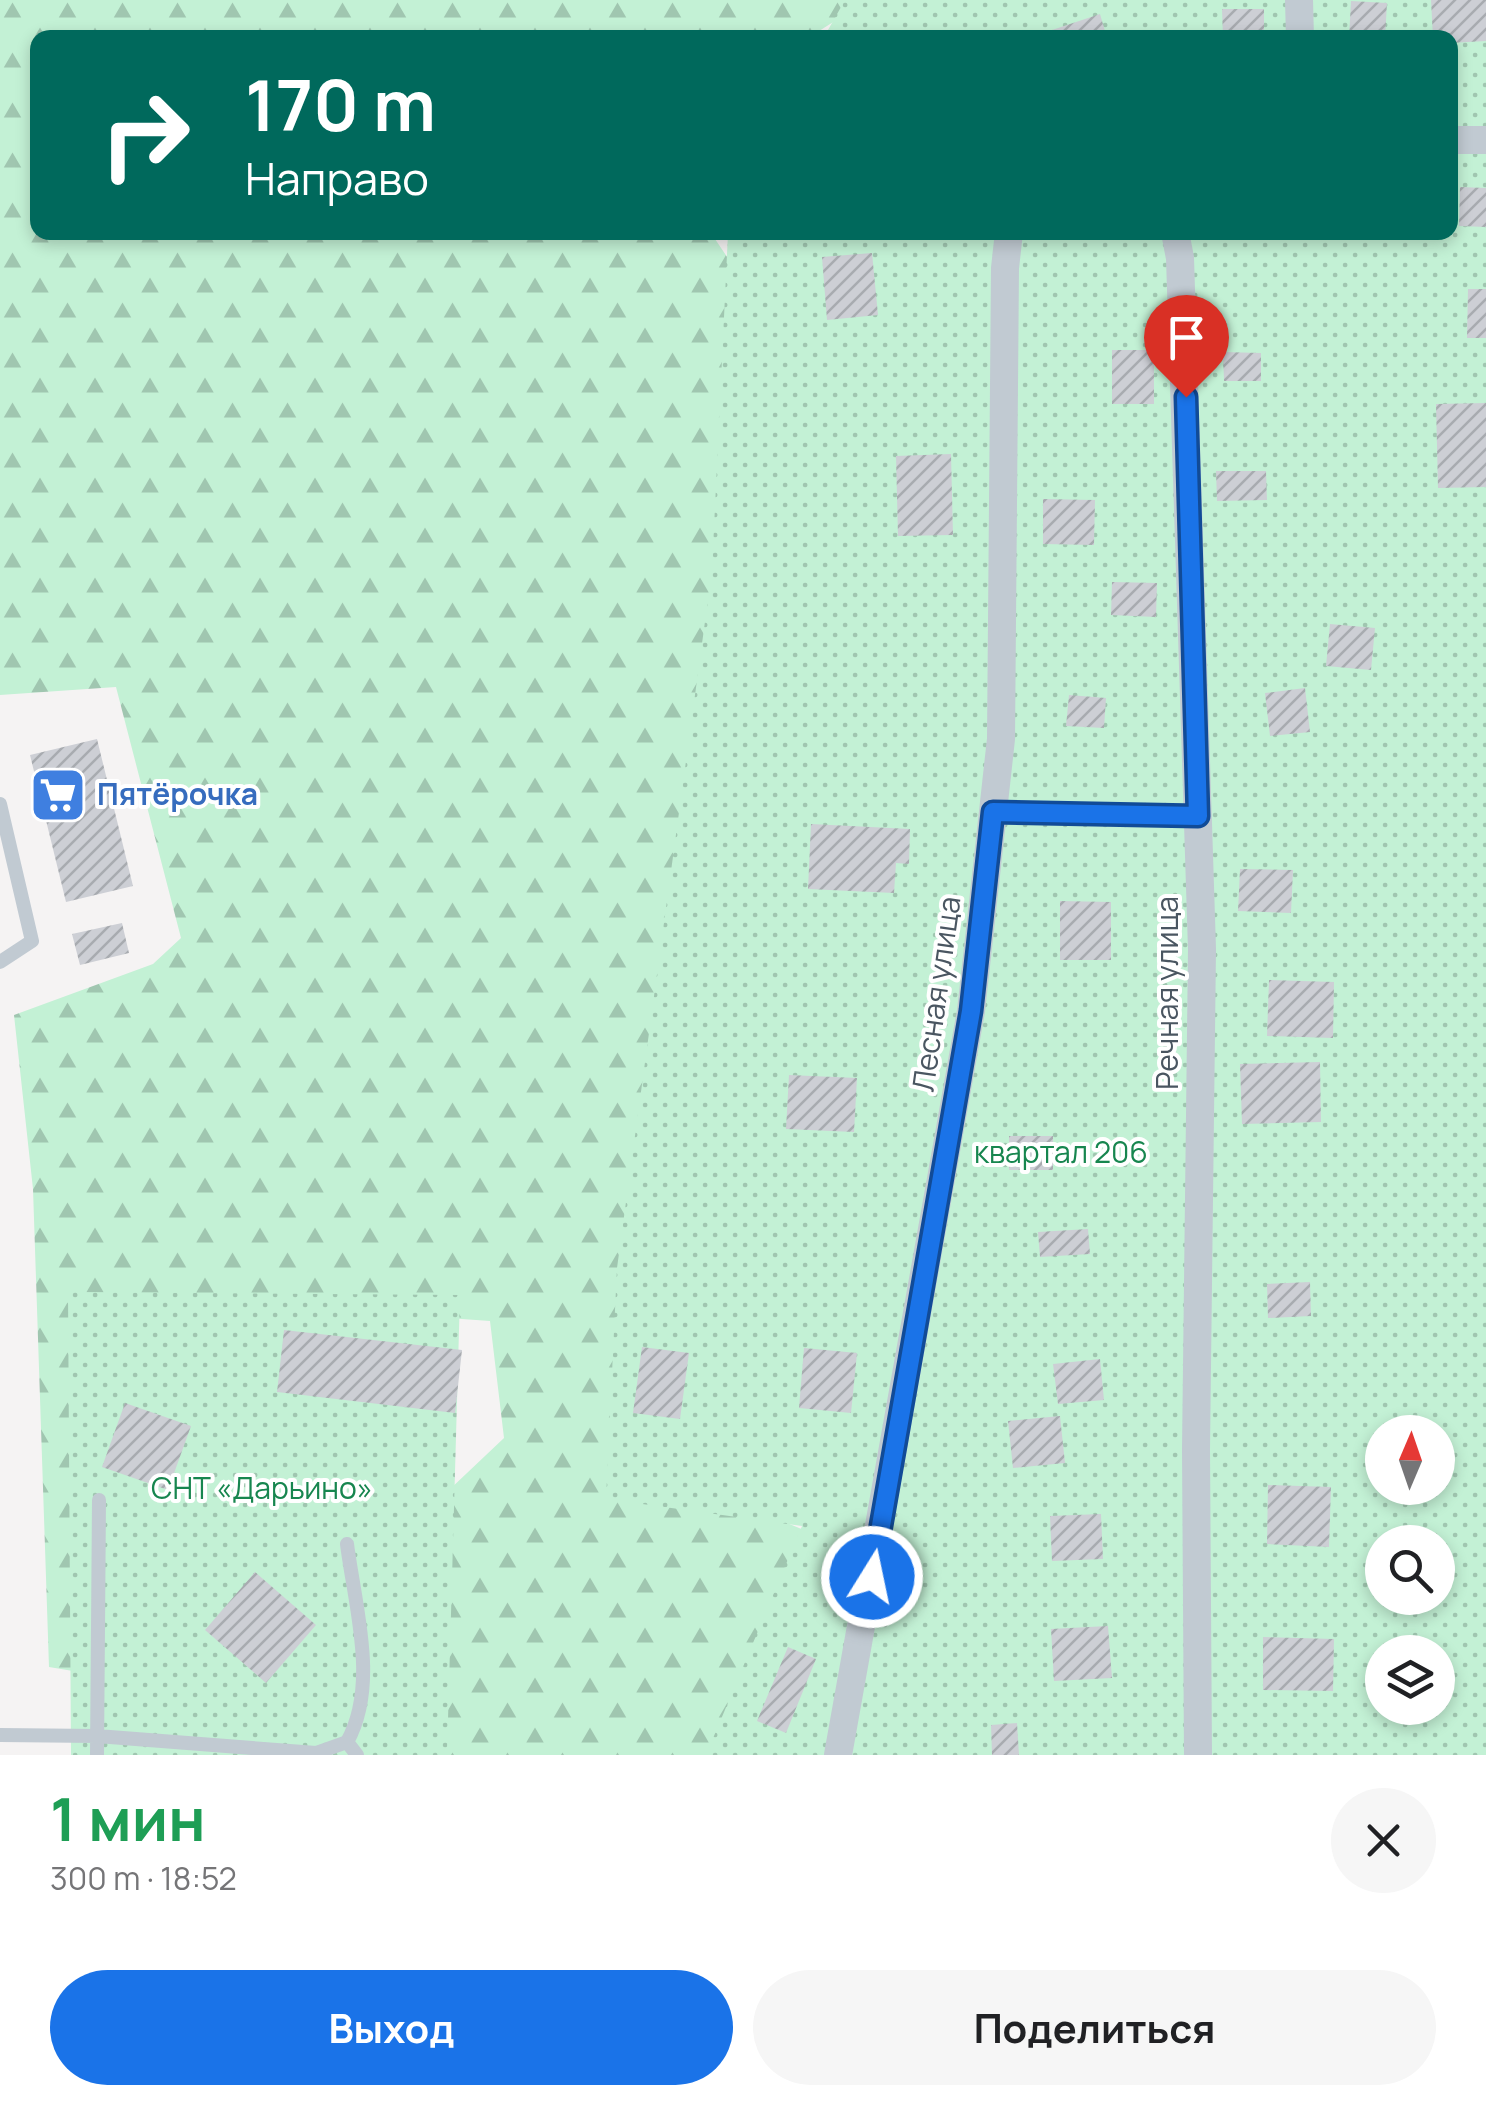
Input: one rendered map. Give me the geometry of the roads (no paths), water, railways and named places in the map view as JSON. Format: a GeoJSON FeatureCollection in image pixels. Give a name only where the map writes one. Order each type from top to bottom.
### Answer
{"type":"FeatureCollection","features":[{"type":"Feature","properties":{"kind":"street"},"geometry":{"type":"LineString","coordinates":[[1299,0],[1300,30]]}},
{"type":"Feature","properties":{"kind":"street"},"geometry":{"type":"LineString","coordinates":[[1458,140],[1486,140]]}},
{"type":"Feature","properties":{"kind":"street","name":"Лесная улица"},"geometry":{"type":"LineString","coordinates":[[838,1755],[971,1011],[1001,739],[1008,240]]}},
{"type":"Feature","properties":{"kind":"street","name":"Речная улица"},"geometry":{"type":"LineString","coordinates":[[1177,240],[1186,410],[1202,949],[1196,1450],[1198,1755]]}},
{"type":"Feature","properties":{"kind":"lane"},"geometry":{"type":"LineString","coordinates":[[0,804],[32,942],[0,962]]}},
{"type":"Feature","properties":{"kind":"lane"},"geometry":{"type":"LineString","coordinates":[[993,812],[1198,816]]}},
{"type":"Feature","properties":{"kind":"lane"},"geometry":{"type":"LineString","coordinates":[[97,1755],[100,1500]]}},
{"type":"Feature","properties":{"kind":"lane"},"geometry":{"type":"LineString","coordinates":[[0,1735],[97,1736],[316,1753],[352,1749],[366,1685],[346,1544]]}},
{"type":"Feature","properties":{"kind":"place","name":"Пятёрочка"},"geometry":{"type":"Point","coordinates":[58,795]}},
{"type":"Feature","properties":{"kind":"park label","name":"квартал 206"},"geometry":{"type":"Point","coordinates":[1061,1153]}},
{"type":"Feature","properties":{"kind":"park label","name":"СНТ «Дарьино»"},"geometry":{"type":"Point","coordinates":[262,1489]}}]}
